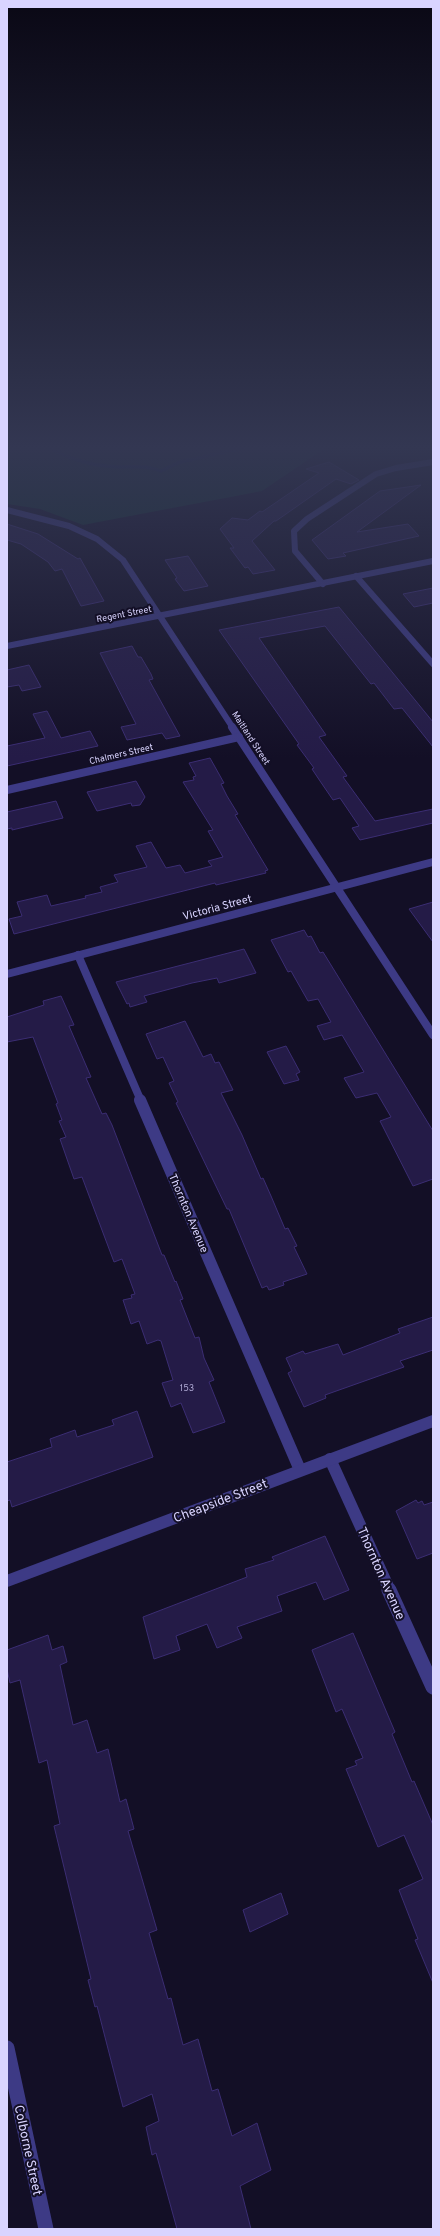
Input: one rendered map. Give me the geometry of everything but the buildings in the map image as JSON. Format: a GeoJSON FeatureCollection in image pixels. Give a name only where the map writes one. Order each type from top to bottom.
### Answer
{"type":"FeatureCollection","features":[{"type":"Feature","properties":{"kind":"street","name":"Maitland Street"},"geometry":{"type":"LineString","coordinates":[[110,549],[123,560],[433,1035]]}},
{"type":"Feature","properties":{"kind":"street"},"geometry":{"type":"LineString","coordinates":[[295,549],[323,584]]}},
{"type":"Feature","properties":{"kind":"street","name":"Regent Street"},"geometry":{"type":"LineString","coordinates":[[7,646],[433,561]]}},
{"type":"Feature","properties":{"kind":"street"},"geometry":{"type":"LineString","coordinates":[[356,576],[433,664]]}},
{"type":"Feature","properties":{"kind":"street","name":"Chalmers Street"},"geometry":{"type":"LineString","coordinates":[[7,790],[239,737]]}},
{"type":"Feature","properties":{"kind":"street","name":"Victoria Street"},"geometry":{"type":"LineString","coordinates":[[7,974],[433,862]]}},
{"type":"Feature","properties":{"kind":"street","name":"Thornton Avenue"},"geometry":{"type":"LineString","coordinates":[[78,956],[300,1470]]}},
{"type":"Feature","properties":{"kind":"street","name":"Cheapside Street"},"geometry":{"type":"LineString","coordinates":[[7,1581],[433,1421]]}},
{"type":"Feature","properties":{"kind":"street","name":"Thornton Avenue"},"geometry":{"type":"LineString","coordinates":[[330,1459],[433,1687]]}},
{"type":"Feature","properties":{"kind":"street","name":"Colborne Street"},"geometry":{"type":"LineString","coordinates":[[7,2048],[46,2229]]}}]}
